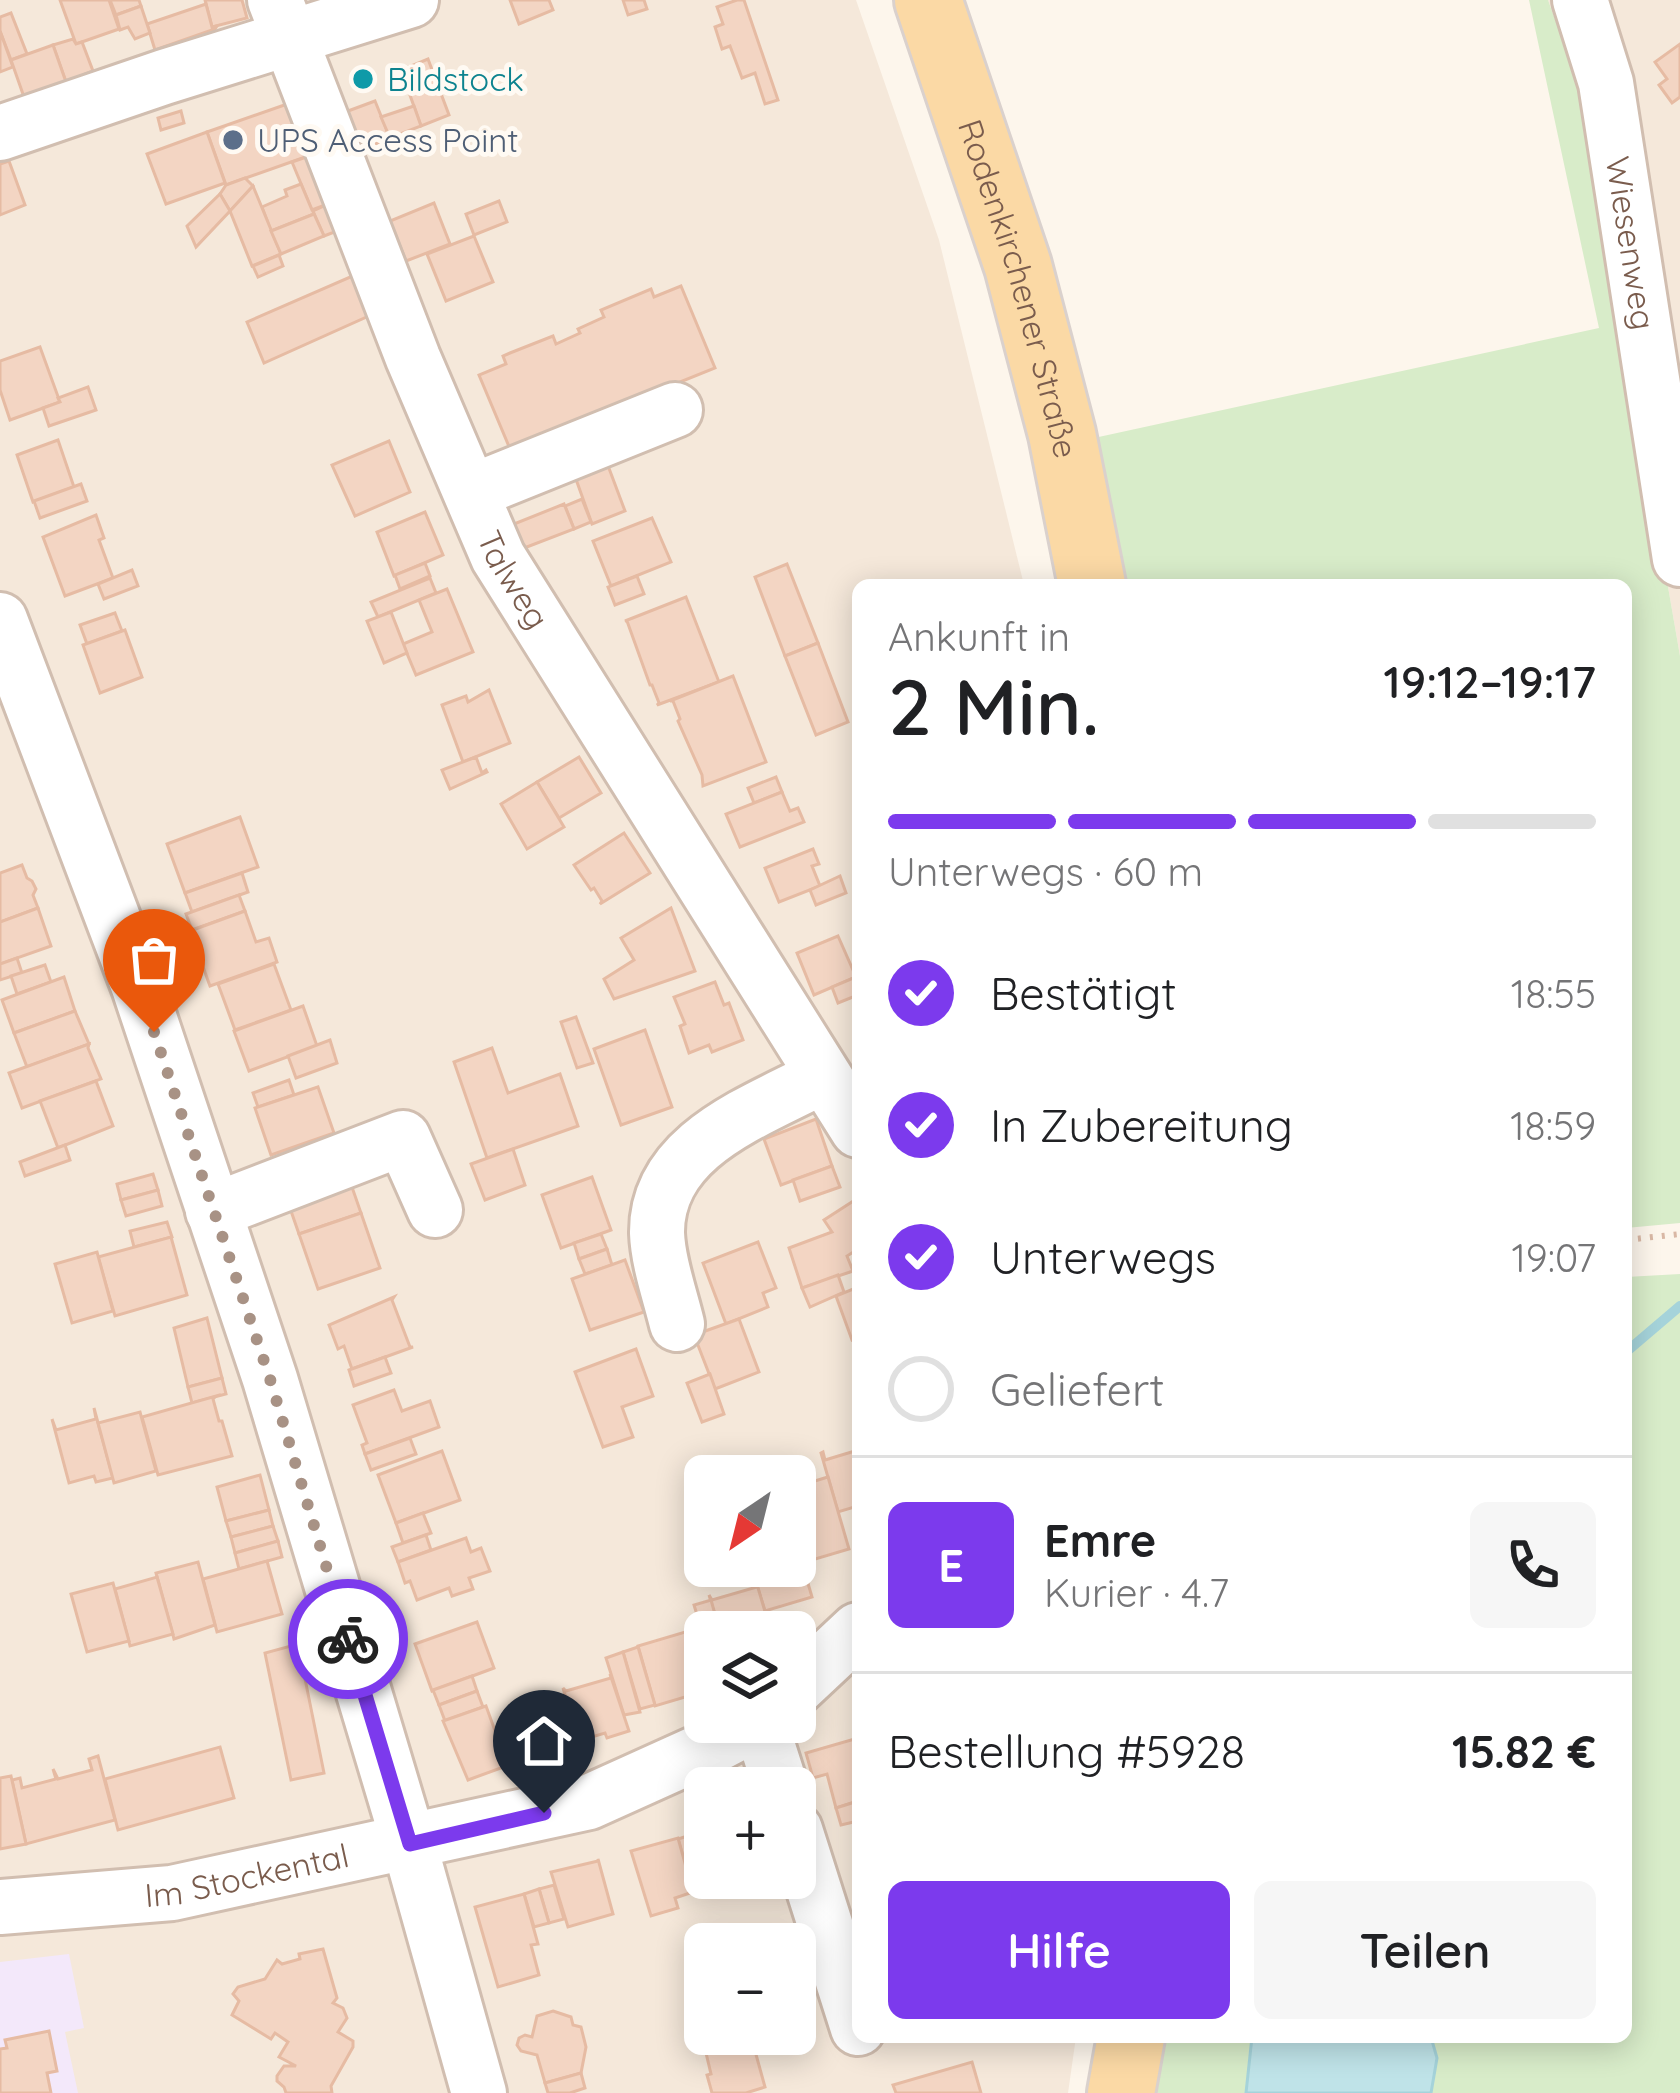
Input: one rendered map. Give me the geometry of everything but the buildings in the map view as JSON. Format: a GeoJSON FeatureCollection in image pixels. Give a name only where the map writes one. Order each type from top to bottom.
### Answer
{"type":"FeatureCollection","features":[{"type":"Feature","properties":{"kind":"main road","name":"Rodenkirchener Straße"},"geometry":{"type":"LineString","coordinates":[[928,0],[1018,266],[1062,434],[1091,579]]}},
{"type":"Feature","properties":{"kind":"main road"},"geometry":{"type":"LineString","coordinates":[[1120,2093],[1130,2043]]}},
{"type":"Feature","properties":{"kind":"street"},"geometry":{"type":"LineString","coordinates":[[0,133],[282,18],[411,0]]}},
{"type":"Feature","properties":{"kind":"street","name":"Wiesenweg"},"geometry":{"type":"LineString","coordinates":[[1580,0],[1606,83],[1680,559]]}},
{"type":"Feature","properties":{"kind":"street","name":"Talweg"},"geometry":{"type":"LineString","coordinates":[[282,18],[413,358],[498,557],[852,1121]]}},
{"type":"Feature","properties":{"kind":"street"},"geometry":{"type":"LineString","coordinates":[[470,492],[675,410]]}},
{"type":"Feature","properties":{"kind":"street"},"geometry":{"type":"LineString","coordinates":[[0,620],[139,987],[270,1379],[410,1844],[479,2093]]}},
{"type":"Feature","properties":{"kind":"street"},"geometry":{"type":"LineString","coordinates":[[676,1324],[657,1237],[659,1202],[679,1165],[715,1133],[823,1076]]}},
{"type":"Feature","properties":{"kind":"street"},"geometry":{"type":"LineString","coordinates":[[213,1211],[403,1138],[435,1210]]}},
{"type":"Feature","properties":{"kind":"street"},"geometry":{"type":"LineString","coordinates":[[816,1669],[852,1636]]}},
{"type":"Feature","properties":{"kind":"street","name":"Im Stockental"},"geometry":{"type":"LineString","coordinates":[[0,1907],[172,1893],[410,1844],[589,1802],[718,1743]]}},
{"type":"Feature","properties":{"kind":"street"},"geometry":{"type":"LineString","coordinates":[[816,1896],[852,2010]]}},
{"type":"Feature","properties":{"kind":"path"},"geometry":{"type":"LineString","coordinates":[[1632,1239],[1680,1234]]}},
{"type":"Feature","properties":{"kind":"shaded area"},"geometry":{"type":"Polygon","coordinates":[[[0,0],[856,0],[939,240],[1023,579],[852,579],[852,2043],[1075,2043],[1068,2093],[0,2093],[0,0]]]}},
{"type":"Feature","properties":{"kind":"shaded area"},"geometry":{"type":"Polygon","coordinates":[[[1548,0],[1680,0],[1680,656],[1583,96],[1548,0]]]}},
{"type":"Feature","properties":{"kind":"shaded area"},"geometry":{"type":"Polygon","coordinates":[[[69,1954],[84,2028],[65,2032],[78,2093],[0,2093],[0,1962],[69,1954]]]}},
{"type":"Feature","properties":{"kind":"green space"},"geometry":{"type":"Polygon","coordinates":[[[1529,0],[1548,0],[1583,96],[1680,656],[1680,1223],[1632,1227],[1632,579],[1117,579],[1094,438],[1599,328],[1529,0]]]}},
{"type":"Feature","properties":{"kind":"green space"},"geometry":{"type":"Polygon","coordinates":[[[1680,1274],[1680,2093],[1142,2093],[1151,2043],[1632,2043],[1632,1277],[1680,1274]]]}},
{"type":"Feature","properties":{"kind":"water"},"geometry":{"type":"Polygon","coordinates":[[[1251,2043],[1433,2043],[1437,2058],[1431,2093],[1246,2093],[1251,2043]]]}},
{"type":"Feature","properties":{"kind":"waterway"},"geometry":{"type":"LineString","coordinates":[[1632,1347],[1680,1306]]}},
{"type":"Feature","properties":{"kind":"way so far"},"geometry":{"type":"LineString","coordinates":[[154,1032],[270,1379],[348,1639]]}},
{"type":"Feature","properties":{"kind":"place","name":"Bildstock"},"geometry":{"type":"Point","coordinates":[363,79]}},
{"type":"Feature","properties":{"kind":"place","name":"UPS Access Point"},"geometry":{"type":"Point","coordinates":[233,140]}},
{"type":"Feature","properties":{"kind":"route"},"geometry":{"type":"LineString","coordinates":[[348,1639],[410,1844],[544,1813]]}}]}
